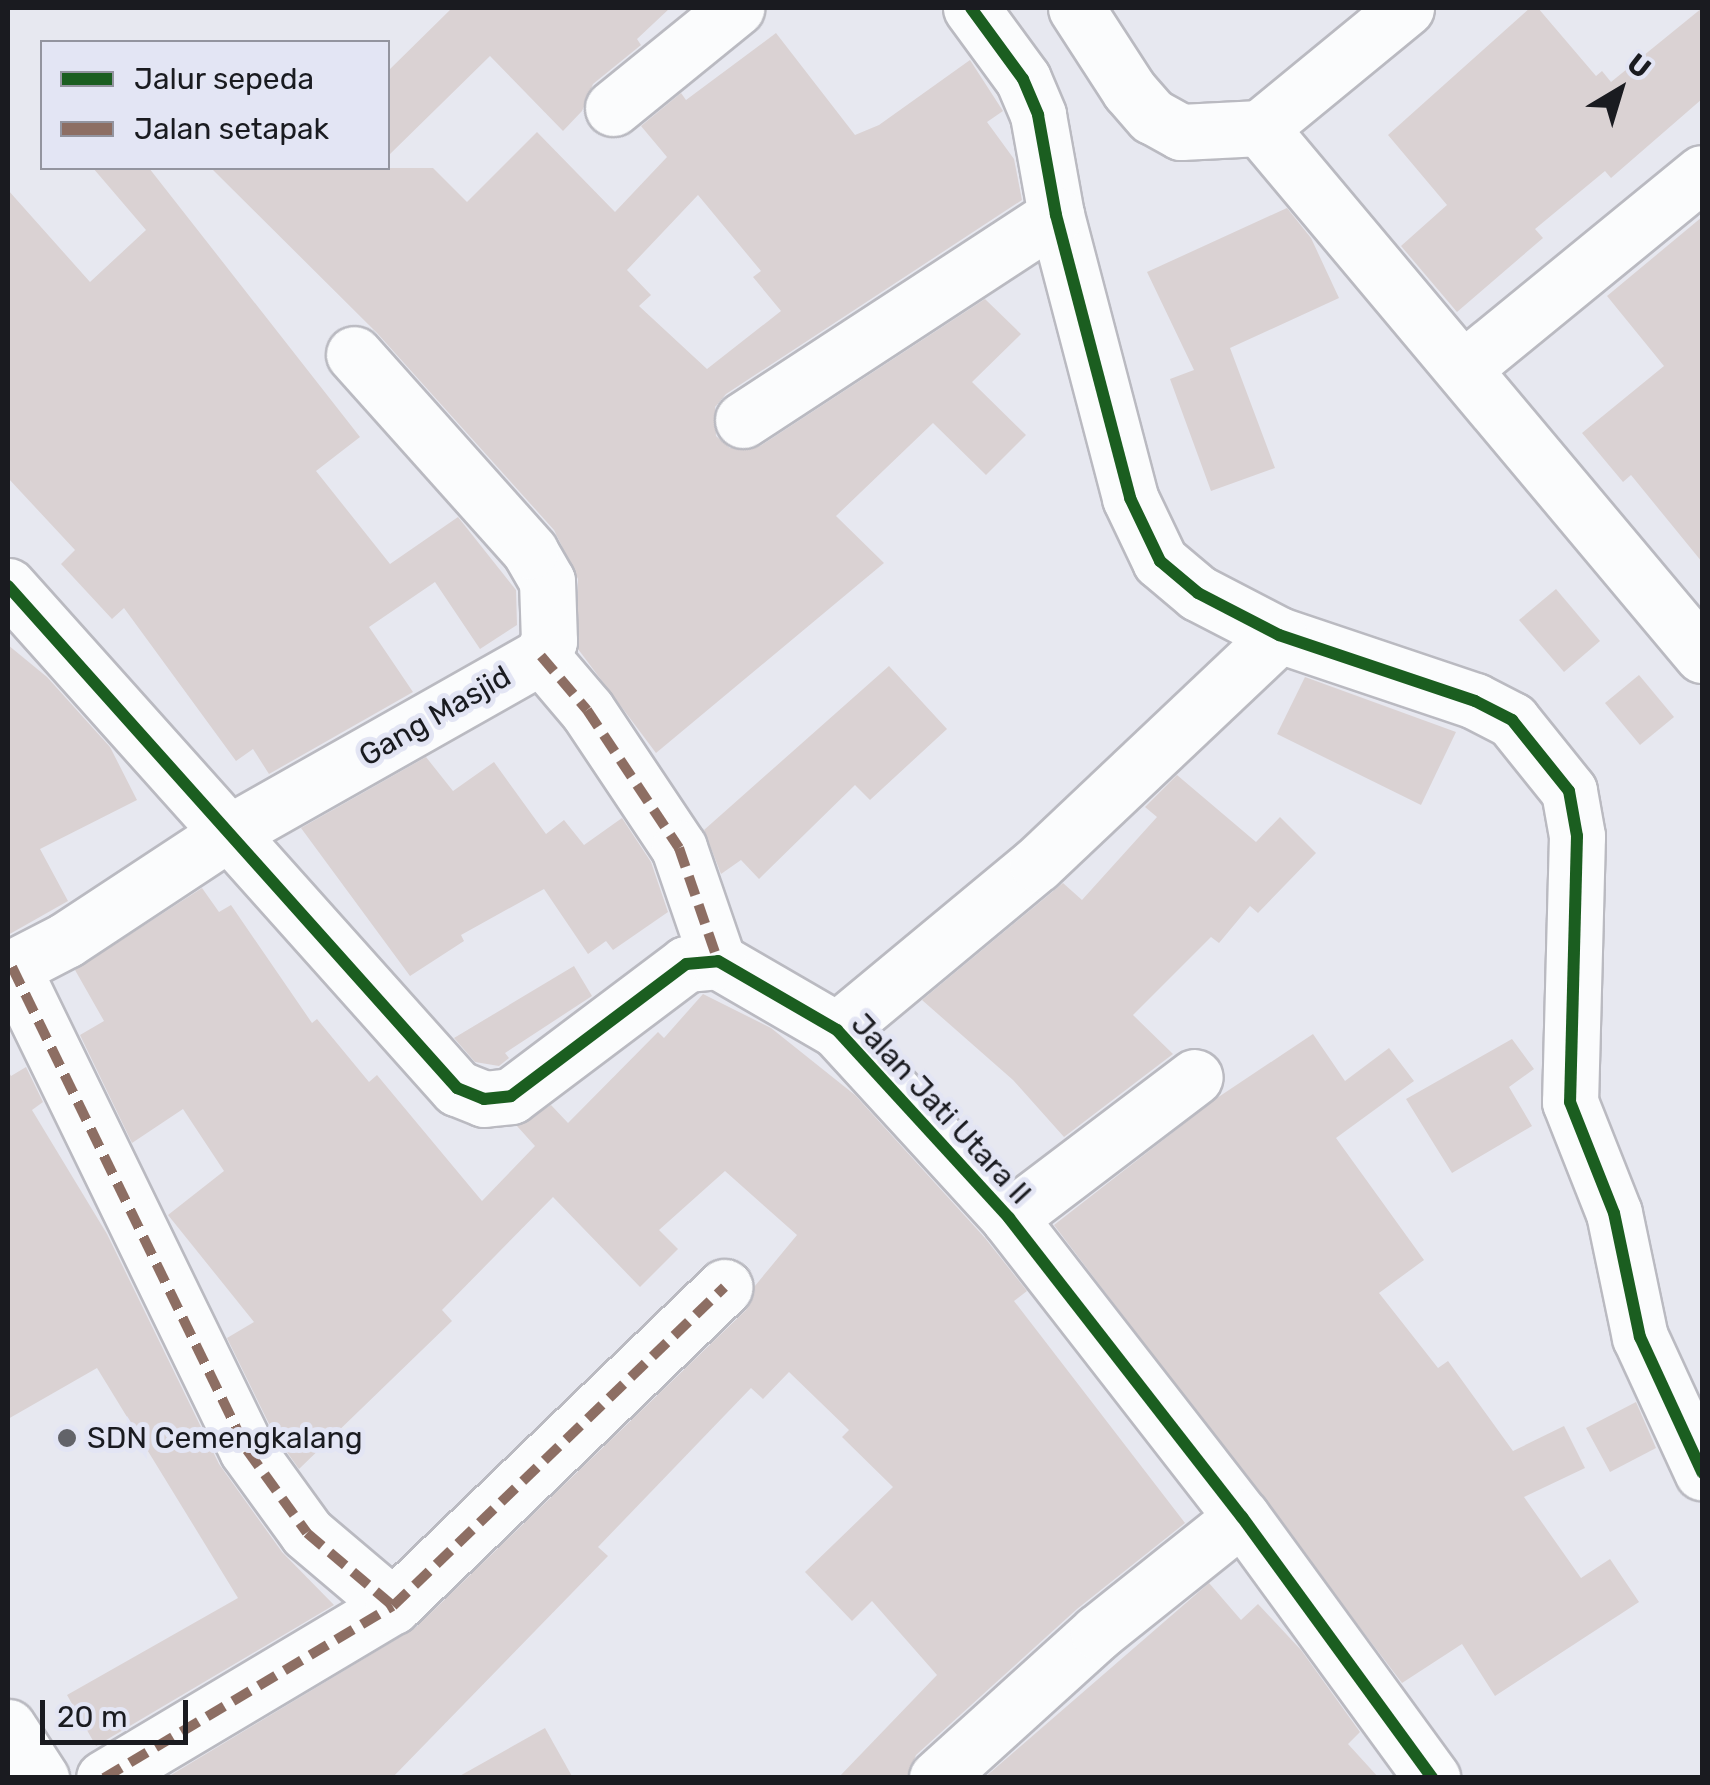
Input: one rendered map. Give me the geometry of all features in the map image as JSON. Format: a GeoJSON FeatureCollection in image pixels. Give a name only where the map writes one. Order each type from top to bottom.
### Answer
{"type":"FeatureCollection","features":[{"type":"Feature","properties":{"kind":"street"},"geometry":{"type":"LineString","coordinates":[[613,108],[736,8]]}},
{"type":"Feature","properties":{"kind":"street"},"geometry":{"type":"LineString","coordinates":[[971,8],[1031,97],[1046,136],[1056,215],[1144,536],[1160,561],[1198,592],[1279,635],[1475,701],[1512,720],[1569,791],[1576,836],[1570,1102],[1614,1213],[1640,1336],[1702,1472]]}},
{"type":"Feature","properties":{"kind":"street"},"geometry":{"type":"LineString","coordinates":[[1076,8],[1152,116],[1180,132],[1260,128],[1406,8]]}},
{"type":"Feature","properties":{"kind":"street"},"geometry":{"type":"LineString","coordinates":[[1260,128],[1465,367],[1702,655]]}},
{"type":"Feature","properties":{"kind":"street"},"geometry":{"type":"LineString","coordinates":[[1465,367],[1698,186]]}},
{"type":"Feature","properties":{"kind":"street"},"geometry":{"type":"LineString","coordinates":[[743,420],[1056,215]]}},
{"type":"Feature","properties":{"kind":"street","name":"Gang Masjid"},"geometry":{"type":"LineString","coordinates":[[10,969],[66,940],[225,835],[541,656],[549,641],[552,603],[530,551],[354,354]]}},
{"type":"Feature","properties":{"kind":"street"},"geometry":{"type":"LineString","coordinates":[[8,586],[432,1067],[457,1088],[484,1099],[511,1096],[665,976],[686,964],[718,961],[678,848],[587,710],[541,656]]}},
{"type":"Feature","properties":{"kind":"street"},"geometry":{"type":"LineString","coordinates":[[838,1030],[1037,864],[1279,635]]}},
{"type":"Feature","properties":{"kind":"street","name":"Jalan Jati Utara II"},"geometry":{"type":"LineString","coordinates":[[718,961],[838,1030],[1009,1218],[1242,1517],[1432,1778]]}},
{"type":"Feature","properties":{"kind":"street"},"geometry":{"type":"LineString","coordinates":[[10,969],[247,1450],[306,1533],[393,1606]]}},
{"type":"Feature","properties":{"kind":"street"},"geometry":{"type":"LineString","coordinates":[[1009,1218],[1195,1077]]}},
{"type":"Feature","properties":{"kind":"street"},"geometry":{"type":"LineString","coordinates":[[104,1778],[393,1606],[724,1287]]}},
{"type":"Feature","properties":{"kind":"street"},"geometry":{"type":"LineString","coordinates":[[937,1778],[1098,1632],[1242,1517]]}},
{"type":"Feature","properties":{"kind":"street"},"geometry":{"type":"LineString","coordinates":[[8,1727],[41,1778]]}},
{"type":"Feature","properties":{"kind":"building"},"geometry":{"type":"Polygon","coordinates":[[[452,8],[670,8],[637,39],[641,45],[593,84],[582,111],[563,131],[490,56],[390,154],[390,69],[452,8]]]}},
{"type":"Feature","properties":{"kind":"building"},"geometry":{"type":"Polygon","coordinates":[[[1530,8],[1538,8],[1596,76],[1602,71],[1611,82],[1702,8],[1702,99],[1611,178],[1605,171],[1535,229],[1543,238],[1457,312],[1401,246],[1447,205],[1388,135],[1530,8]]]}},
{"type":"Feature","properties":{"kind":"building"},"geometry":{"type":"Polygon","coordinates":[[[776,33],[855,135],[879,125],[970,60],[1003,111],[987,122],[1014,159],[1022,200],[726,394],[715,407],[716,436],[730,448],[760,446],[985,299],[1021,334],[972,382],[1026,435],[986,475],[933,423],[836,516],[884,563],[656,753],[578,649],[578,579],[554,530],[377,333],[213,170],[433,168],[467,202],[537,132],[615,212],[667,157],[641,126],[681,93],[686,100],[776,33]],[[698,195],[627,270],[651,295],[639,306],[707,369],[781,311],[753,277],[761,271],[698,195]]]}},
{"type":"Feature","properties":{"kind":"building"},"geometry":{"type":"Polygon","coordinates":[[[95,170],[151,170],[360,437],[316,471],[390,564],[458,517],[516,590],[517,625],[480,649],[435,582],[369,627],[413,692],[269,774],[253,749],[236,761],[124,608],[112,619],[61,564],[75,550],[8,478],[8,190],[90,282],[146,230],[95,170]]]}},
{"type":"Feature","properties":{"kind":"building"},"geometry":{"type":"Polygon","coordinates":[[[1287,208],[1311,238],[1339,298],[1230,348],[1275,468],[1211,491],[1170,379],[1194,370],[1147,272],[1287,208]]]}},
{"type":"Feature","properties":{"kind":"building"},"geometry":{"type":"Polygon","coordinates":[[[1702,217],[1702,562],[1631,475],[1623,482],[1582,433],[1664,366],[1607,296],[1702,217]]]}},
{"type":"Feature","properties":{"kind":"building"},"geometry":{"type":"Polygon","coordinates":[[[1556,589],[1600,641],[1564,672],[1519,620],[1556,589]]]}},
{"type":"Feature","properties":{"kind":"building"},"geometry":{"type":"Polygon","coordinates":[[[8,645],[47,677],[110,747],[137,800],[40,849],[68,901],[8,935],[8,645]]]}},
{"type":"Feature","properties":{"kind":"building"},"geometry":{"type":"Polygon","coordinates":[[[889,666],[947,729],[870,800],[855,785],[759,879],[741,860],[721,874],[704,830],[889,666]]]}},
{"type":"Feature","properties":{"kind":"building"},"geometry":{"type":"Polygon","coordinates":[[[1639,675],[1674,717],[1640,745],[1605,703],[1639,675]]]}},
{"type":"Feature","properties":{"kind":"building"},"geometry":{"type":"Polygon","coordinates":[[[1305,677],[1456,732],[1421,805],[1277,734],[1305,677]]]}},
{"type":"Feature","properties":{"kind":"building"},"geometry":{"type":"Polygon","coordinates":[[[426,757],[453,791],[494,762],[546,834],[564,820],[584,845],[622,818],[651,862],[668,912],[613,950],[606,941],[588,954],[544,889],[461,935],[464,941],[410,976],[301,828],[426,757]]]}},
{"type":"Feature","properties":{"kind":"building"},"geometry":{"type":"Polygon","coordinates":[[[1177,775],[1256,842],[1280,817],[1316,853],[1258,913],[1250,906],[1219,943],[1211,937],[1133,1015],[1173,1054],[1064,1137],[1013,1080],[922,1000],[1063,883],[1082,900],[1157,817],[1145,807],[1177,775]]]}},
{"type":"Feature","properties":{"kind":"building"},"geometry":{"type":"Polygon","coordinates":[[[202,888],[219,912],[231,905],[312,1023],[317,1019],[369,1082],[377,1075],[482,1201],[535,1146],[517,1126],[551,1105],[568,1123],[658,1032],[664,1038],[703,994],[771,1028],[855,1095],[985,1238],[1027,1291],[1014,1301],[1185,1523],[1077,1609],[916,1755],[907,1778],[838,1778],[937,1675],[872,1601],[852,1621],[805,1572],[893,1487],[842,1437],[849,1430],[789,1372],[763,1399],[751,1388],[598,1547],[608,1556],[392,1778],[166,1778],[415,1628],[746,1310],[754,1287],[797,1235],[725,1171],[659,1230],[678,1249],[640,1287],[553,1197],[442,1310],[452,1321],[299,1469],[274,1434],[227,1338],[254,1322],[168,1215],[224,1171],[183,1109],[132,1143],[80,1035],[104,1021],[75,970],[202,888]]]}},
{"type":"Feature","properties":{"kind":"building"},"geometry":{"type":"Polygon","coordinates":[[[574,966],[592,996],[505,1053],[509,1058],[499,1066],[475,1062],[454,1038],[574,966]]]}},
{"type":"Feature","properties":{"kind":"building"},"geometry":{"type":"Polygon","coordinates":[[[1313,1034],[1345,1081],[1389,1048],[1414,1081],[1336,1138],[1424,1260],[1379,1293],[1438,1368],[1448,1361],[1513,1451],[1564,1426],[1585,1468],[1524,1497],[1581,1578],[1610,1559],[1639,1602],[1495,1696],[1462,1644],[1402,1683],[1054,1225],[1217,1098],[1313,1034]]]}},
{"type":"Feature","properties":{"kind":"building"},"geometry":{"type":"Polygon","coordinates":[[[1512,1039],[1534,1069],[1509,1087],[1532,1126],[1452,1173],[1406,1099],[1512,1039]]]}},
{"type":"Feature","properties":{"kind":"building"},"geometry":{"type":"Polygon","coordinates":[[[26,1067],[43,1102],[32,1110],[107,1234],[219,1464],[282,1552],[334,1605],[96,1746],[67,1695],[238,1598],[97,1368],[8,1419],[8,1071],[11,1076],[26,1067]]]}},
{"type":"Feature","properties":{"kind":"building"},"geometry":{"type":"Polygon","coordinates":[[[1636,1402],[1656,1448],[1610,1472],[1586,1428],[1636,1402]]]}},
{"type":"Feature","properties":{"kind":"building"},"geometry":{"type":"Polygon","coordinates":[[[1209,1583],[1241,1620],[1258,1604],[1301,1650],[1360,1732],[1348,1744],[1379,1778],[984,1778],[1209,1583]]]}},
{"type":"Feature","properties":{"kind":"building"},"geometry":{"type":"Polygon","coordinates":[[[545,1728],[573,1778],[456,1778],[545,1728]]]}},
{"type":"Feature","properties":{"kind":"marked path"},"geometry":{"type":"LineString","coordinates":[[541,656],[587,710],[679,848],[718,961]]}},
{"type":"Feature","properties":{"kind":"marked path"},"geometry":{"type":"LineString","coordinates":[[12,967],[247,1450],[307,1533],[393,1606]]}},
{"type":"Feature","properties":{"kind":"marked path"},"geometry":{"type":"LineString","coordinates":[[104,1778],[393,1606],[724,1287]]}},
{"type":"Feature","properties":{"kind":"cycle path"},"geometry":{"type":"LineString","coordinates":[[971,8],[1023,79],[1038,115],[1056,215],[1130,498],[1160,561],[1198,593],[1279,635],[1475,701],[1512,720],[1569,791],[1577,836],[1570,1102],[1614,1213],[1640,1337],[1702,1472]]}},
{"type":"Feature","properties":{"kind":"cycle path"},"geometry":{"type":"LineString","coordinates":[[8,586],[457,1088],[484,1099],[511,1096],[686,964],[718,961],[837,1030],[1009,1218],[1242,1517],[1432,1778]]}},
{"type":"Feature","properties":{"kind":"place","name":"SDN Cemengkalang"},"geometry":{"type":"Point","coordinates":[67,1438]}}]}
